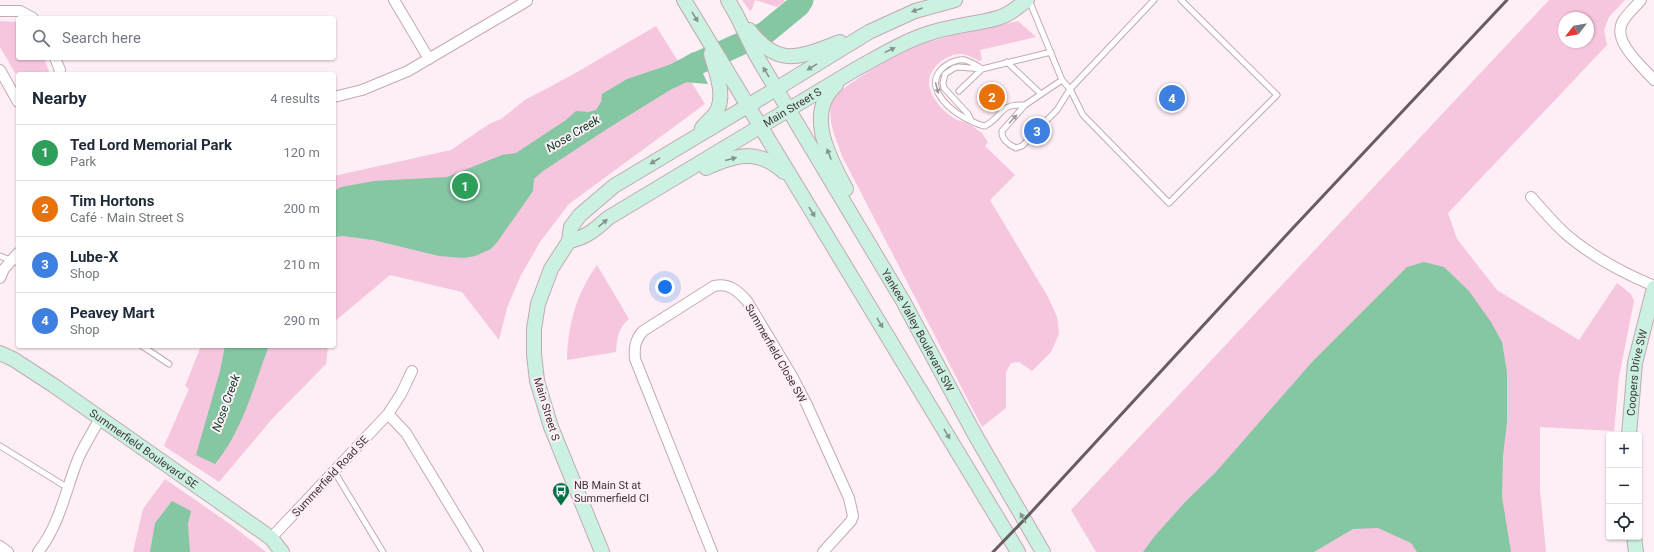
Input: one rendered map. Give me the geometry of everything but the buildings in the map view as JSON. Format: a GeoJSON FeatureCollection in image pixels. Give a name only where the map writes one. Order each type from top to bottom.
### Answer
{"type":"FeatureCollection","features":[{"type":"Feature","properties":{"kind":"main road"},"geometry":{"type":"LineString","coordinates":[[684,0],[1018,552]]}},
{"type":"Feature","properties":{"kind":"main road"},"geometry":{"type":"LineString","coordinates":[[728,0],[737,16],[753,36],[766,48],[780,56],[797,56],[820,50],[869,32]]}},
{"type":"Feature","properties":{"kind":"main road","name":"Main Street S"},"geometry":{"type":"LineString","coordinates":[[602,552],[551,427],[537,381],[534,354],[534,329],[541,292],[551,269],[569,241],[571,227],[595,201],[614,186],[869,32],[914,11],[955,0]]}},
{"type":"Feature","properties":{"kind":"main road","name":"Main Street S"},"geometry":{"type":"LineString","coordinates":[[569,241],[580,239],[590,234],[608,218],[761,127],[856,68],[927,34],[943,29],[1000,18],[1028,0]]}},
{"type":"Feature","properties":{"kind":"main road","name":"Yankee Valley Boulevard SW"},"geometry":{"type":"LineString","coordinates":[[737,16],[756,56],[903,301],[974,433],[1043,552]]}},
{"type":"Feature","properties":{"kind":"main road"},"geometry":{"type":"LineString","coordinates":[[688,141],[715,114],[720,99],[718,76],[705,35]]}},
{"type":"Feature","properties":{"kind":"main road"},"geometry":{"type":"LineString","coordinates":[[856,68],[834,87],[826,97],[821,113],[822,132],[838,173],[903,301]]}},
{"type":"Feature","properties":{"kind":"main road"},"geometry":{"type":"LineString","coordinates":[[644,197],[719,162],[742,156],[754,156],[769,161],[792,179]]}},
{"type":"Feature","properties":{"kind":"main road","name":"Coopers Drive SW"},"geometry":{"type":"LineString","coordinates":[[1629,432],[1635,363],[1654,287]]}},
{"type":"Feature","properties":{"kind":"main road","name":"Summerfield Boulevard SE"},"geometry":{"type":"LineString","coordinates":[[0,353],[13,359],[53,385],[271,538],[282,552]]}},
{"type":"Feature","properties":{"kind":"main road"},"geometry":{"type":"LineString","coordinates":[[1634,540],[1636,552]]}},
{"type":"Feature","properties":{"kind":"street"},"geometry":{"type":"LineString","coordinates":[[394,0],[429,59]]}},
{"type":"Feature","properties":{"kind":"street"},"geometry":{"type":"LineString","coordinates":[[1641,0],[1622,22],[1620,31],[1622,41],[1627,49],[1654,80]]}},
{"type":"Feature","properties":{"kind":"street"},"geometry":{"type":"LineString","coordinates":[[336,96],[362,90],[408,71],[527,1]]}},
{"type":"Feature","properties":{"kind":"street"},"geometry":{"type":"LineString","coordinates":[[0,11],[20,11],[29,16]]}},
{"type":"Feature","properties":{"kind":"street"},"geometry":{"type":"LineString","coordinates":[[56,60],[60,72]]}},
{"type":"Feature","properties":{"kind":"street"},"geometry":{"type":"LineString","coordinates":[[0,70],[16,98]]}},
{"type":"Feature","properties":{"kind":"street"},"geometry":{"type":"LineString","coordinates":[[1531,197],[1566,234],[1595,256],[1628,275],[1654,287]]}},
{"type":"Feature","properties":{"kind":"street"},"geometry":{"type":"LineString","coordinates":[[0,278],[4,269],[16,259]]}},
{"type":"Feature","properties":{"kind":"street","name":"Summerfield Close SW"},"geometry":{"type":"LineString","coordinates":[[712,552],[635,359],[634,349],[637,338],[643,331],[714,286],[722,284],[731,286],[747,301],[788,370],[807,406],[848,498],[853,516],[851,521],[823,552]]}},
{"type":"Feature","properties":{"kind":"street","name":"Summerfield Road SE"},"geometry":{"type":"LineString","coordinates":[[271,538],[388,414],[401,394],[412,371]]}},
{"type":"Feature","properties":{"kind":"street"},"geometry":{"type":"LineString","coordinates":[[388,414],[406,433],[478,552]]}},
{"type":"Feature","properties":{"kind":"street"},"geometry":{"type":"LineString","coordinates":[[38,552],[47,540],[59,516],[79,458],[100,418]]}},
{"type":"Feature","properties":{"kind":"street"},"geometry":{"type":"LineString","coordinates":[[0,546],[8,552]]}},
{"type":"Feature","properties":{"kind":"lane"},"geometry":{"type":"LineString","coordinates":[[1028,0],[1062,80],[1070,88],[1083,115],[1169,203],[1277,96],[1181,0]]}},
{"type":"Feature","properties":{"kind":"lane"},"geometry":{"type":"LineString","coordinates":[[1043,124],[1057,110],[1070,88],[1154,0]]}},
{"type":"Feature","properties":{"kind":"lane"},"geometry":{"type":"LineString","coordinates":[[971,121],[968,114],[944,88],[943,78],[948,71],[959,67],[982,69],[1051,52]]}},
{"type":"Feature","properties":{"kind":"lane"},"geometry":{"type":"LineString","coordinates":[[982,69],[964,60],[951,62],[941,68],[936,75],[936,86],[945,104],[951,110],[977,125],[985,126],[1007,106],[1015,104],[1025,105]]}},
{"type":"Feature","properties":{"kind":"lane"},"geometry":{"type":"LineString","coordinates":[[1007,62],[1041,94]]}},
{"type":"Feature","properties":{"kind":"lane"},"geometry":{"type":"LineString","coordinates":[[959,91],[982,69]]}},
{"type":"Feature","properties":{"kind":"lane"},"geometry":{"type":"LineString","coordinates":[[1031,137],[1022,146],[1016,148],[1011,146],[1001,135],[1002,131],[1025,105],[1062,80]]}},
{"type":"Feature","properties":{"kind":"lane"},"geometry":{"type":"LineString","coordinates":[[0,256],[16,259]]}},
{"type":"Feature","properties":{"kind":"lane"},"geometry":{"type":"LineString","coordinates":[[145,348],[169,364]]}},
{"type":"Feature","properties":{"kind":"lane"},"geometry":{"type":"LineString","coordinates":[[0,446],[68,488]]}},
{"type":"Feature","properties":{"kind":"lane"},"geometry":{"type":"LineString","coordinates":[[334,471],[383,552]]}},
{"type":"Feature","properties":{"kind":"shaded area"},"geometry":{"type":"Polygon","coordinates":[[[742,0],[755,0],[750,11],[742,0]]]}},
{"type":"Feature","properties":{"kind":"shaded area"},"geometry":{"type":"Polygon","coordinates":[[[755,0],[784,0],[785,1],[777,7],[755,0]]]}},
{"type":"Feature","properties":{"kind":"shaded area"},"geometry":{"type":"Polygon","coordinates":[[[1549,0],[1625,0],[1609,17],[1604,30],[1607,45],[1448,213],[1457,239],[1497,290],[1579,340],[1617,283],[1631,294],[1634,301],[1619,377],[1614,431],[1540,427],[1540,490],[1546,552],[1096,552],[1071,510],[1549,0]]]}},
{"type":"Feature","properties":{"kind":"shaded area"},"geometry":{"type":"Polygon","coordinates":[[[0,21],[16,22],[16,60],[45,60],[49,72],[16,72],[16,75],[0,47],[0,21]]]}},
{"type":"Feature","properties":{"kind":"shaded area"},"geometry":{"type":"Polygon","coordinates":[[[1018,21],[1036,37],[980,50],[982,60],[979,61],[962,54],[950,56],[935,67],[929,84],[934,98],[941,107],[954,118],[971,125],[981,132],[988,142],[985,146],[1015,175],[990,200],[1048,297],[1057,317],[1059,334],[1051,352],[1032,371],[1019,362],[1011,363],[1006,372],[1006,408],[982,427],[842,156],[834,132],[830,112],[835,98],[844,88],[897,56],[934,40],[1018,21]]]}},
{"type":"Feature","properties":{"kind":"shaded area"},"geometry":{"type":"Polygon","coordinates":[[[656,26],[705,104],[569,204],[540,242],[520,277],[507,308],[499,340],[462,292],[390,275],[336,320],[336,176],[451,150],[489,124],[501,119],[525,100],[572,75],[656,26]]]}},
{"type":"Feature","properties":{"kind":"shaded area"},"geometry":{"type":"Polygon","coordinates":[[[597,265],[629,319],[620,330],[616,352],[567,360],[569,334],[574,310],[584,287],[597,265]]]}},
{"type":"Feature","properties":{"kind":"shaded area"},"geometry":{"type":"Polygon","coordinates":[[[200,348],[328,348],[326,364],[272,419],[219,482],[164,446],[189,389],[185,386],[200,348]]]}},
{"type":"Feature","properties":{"kind":"shaded area"},"geometry":{"type":"Polygon","coordinates":[[[165,479],[230,524],[266,552],[133,552],[143,509],[165,479]]]}},
{"type":"Feature","properties":{"kind":"water"},"geometry":{"type":"Polygon","coordinates":[[[795,0],[811,0],[799,15],[770,38],[761,28],[795,0]]]}},
{"type":"Feature","properties":{"kind":"water"},"geometry":{"type":"Polygon","coordinates":[[[693,52],[708,84],[683,82],[543,171],[534,179],[533,191],[491,249],[475,256],[464,258],[439,256],[373,240],[343,236],[336,237],[336,190],[341,187],[374,181],[447,177],[502,155],[516,153],[566,120],[576,111],[588,112],[596,110],[601,102],[602,94],[627,79],[675,63],[693,52]]]}},
{"type":"Feature","properties":{"kind":"water"},"geometry":{"type":"Polygon","coordinates":[[[1424,262],[1444,267],[1469,291],[1491,322],[1502,342],[1507,372],[1507,422],[1503,456],[1502,497],[1511,552],[1417,552],[1411,543],[1378,528],[1353,529],[1314,552],[1143,552],[1154,537],[1186,501],[1215,473],[1312,362],[1407,267],[1424,262]]]}},
{"type":"Feature","properties":{"kind":"water"},"geometry":{"type":"Polygon","coordinates":[[[225,348],[268,348],[240,423],[225,451],[215,464],[196,455],[220,371],[225,348]]]}},
{"type":"Feature","properties":{"kind":"water"},"geometry":{"type":"Polygon","coordinates":[[[172,501],[191,511],[188,524],[190,552],[150,552],[155,523],[172,501]]]}},
{"type":"Feature","properties":{"kind":"waterway","name":"Nose Creek"},"geometry":{"type":"LineString","coordinates":[[671,77],[698,63],[765,33],[799,5],[802,0]]}},
{"type":"Feature","properties":{"kind":"railway"},"geometry":{"type":"LineString","coordinates":[[993,552],[1292,229],[1507,0]]}},
{"type":"Feature","properties":{"kind":"place","name":"Tim Hortons"},"geometry":{"type":"Point","coordinates":[992,97]}},
{"type":"Feature","properties":{"kind":"place","name":"Peavey Mart"},"geometry":{"type":"Point","coordinates":[1172,98]}},
{"type":"Feature","properties":{"kind":"place","name":"Lube-X"},"geometry":{"type":"Point","coordinates":[1037,131]}},
{"type":"Feature","properties":{"kind":"place","name":"Ted Lord Memorial Park"},"geometry":{"type":"Point","coordinates":[465,186]}},
{"type":"Feature","properties":{"kind":"place","name":"NB Main St at Summerfield Cl"},"geometry":{"type":"Point","coordinates":[561,506]}}]}
